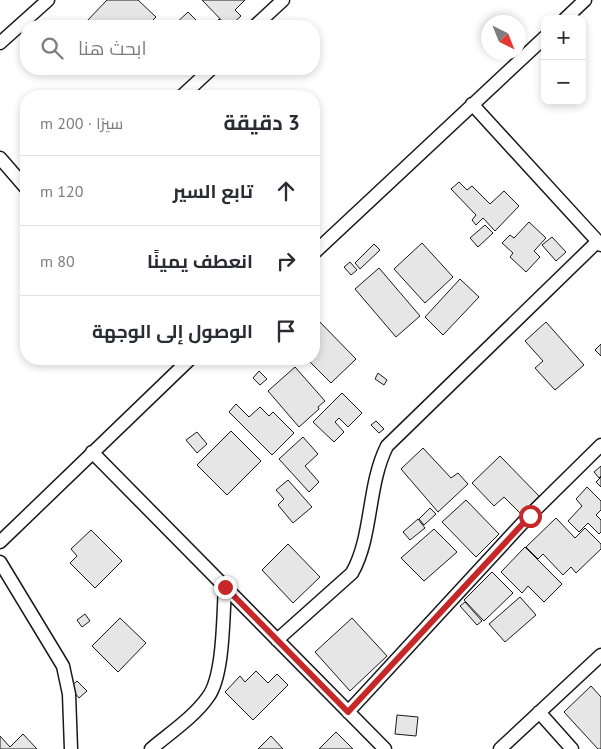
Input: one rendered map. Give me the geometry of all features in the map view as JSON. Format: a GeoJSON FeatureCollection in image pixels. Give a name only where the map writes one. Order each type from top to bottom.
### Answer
{"type":"FeatureCollection","features":[{"type":"Feature","properties":{"kind":"street"},"geometry":{"type":"LineString","coordinates":[[26,20],[48,0]]}},
{"type":"Feature","properties":{"kind":"street"},"geometry":{"type":"LineString","coordinates":[[261,20],[283,0]]}},
{"type":"Feature","properties":{"kind":"street"},"geometry":{"type":"LineString","coordinates":[[569,15],[585,0]]}},
{"type":"Feature","properties":{"kind":"street"},"geometry":{"type":"LineString","coordinates":[[0,43],[20,25]]}},
{"type":"Feature","properties":{"kind":"street"},"geometry":{"type":"LineString","coordinates":[[320,246],[541,41]]}},
{"type":"Feature","properties":{"kind":"street"},"geometry":{"type":"LineString","coordinates":[[188,90],[205,75]]}},
{"type":"Feature","properties":{"kind":"street"},"geometry":{"type":"LineString","coordinates":[[277,640],[352,573],[356,566],[360,558],[378,464],[387,446],[599,243],[472,104]]}},
{"type":"Feature","properties":{"kind":"street"},"geometry":{"type":"LineString","coordinates":[[1,161],[20,182]]}},
{"type":"Feature","properties":{"kind":"street"},"geometry":{"type":"LineString","coordinates":[[0,542],[184,365]]}},
{"type":"Feature","properties":{"kind":"street"},"geometry":{"type":"LineString","coordinates":[[348,712],[530,516],[601,445]]}},
{"type":"Feature","properties":{"kind":"street"},"geometry":{"type":"LineString","coordinates":[[92,452],[383,748]]}},
{"type":"Feature","properties":{"kind":"street"},"geometry":{"type":"LineString","coordinates":[[0,562],[63,666],[69,694],[71,749]]}},
{"type":"Feature","properties":{"kind":"street"},"geometry":{"type":"LineString","coordinates":[[152,749],[197,710],[209,697],[217,680],[225,587]]}},
{"type":"Feature","properties":{"kind":"street"},"geometry":{"type":"LineString","coordinates":[[500,749],[601,655]]}},
{"type":"Feature","properties":{"kind":"street"},"geometry":{"type":"LineString","coordinates":[[539,712],[572,749]]}},
{"type":"Feature","properties":{"kind":"building"},"geometry":{"type":"Polygon","coordinates":[[[107,0],[138,0],[156,17],[153,20],[88,20],[107,0]]]}},
{"type":"Feature","properties":{"kind":"building"},"geometry":{"type":"Polygon","coordinates":[[[202,0],[245,0],[235,10],[241,16],[237,20],[221,20],[202,0]]]}},
{"type":"Feature","properties":{"kind":"building"},"geometry":{"type":"Polygon","coordinates":[[[188,12],[196,20],[179,20],[188,12]]]}},
{"type":"Feature","properties":{"kind":"building"},"geometry":{"type":"Polygon","coordinates":[[[459,182],[467,190],[472,186],[490,204],[504,191],[519,206],[495,231],[483,218],[476,225],[472,220],[476,215],[451,189],[459,182]]]}},
{"type":"Feature","properties":{"kind":"building"},"geometry":{"type":"Polygon","coordinates":[[[529,222],[546,238],[534,251],[540,257],[526,272],[510,257],[513,253],[502,243],[510,235],[514,238],[529,222]]]}},
{"type":"Feature","properties":{"kind":"building"},"geometry":{"type":"Polygon","coordinates":[[[485,225],[493,233],[478,247],[470,238],[485,225]]]}},
{"type":"Feature","properties":{"kind":"building"},"geometry":{"type":"Polygon","coordinates":[[[552,237],[566,252],[556,261],[542,245],[552,237]]]}},
{"type":"Feature","properties":{"kind":"building"},"geometry":{"type":"Polygon","coordinates":[[[422,243],[453,277],[425,303],[394,269],[422,243]]]}},
{"type":"Feature","properties":{"kind":"building"},"geometry":{"type":"Polygon","coordinates":[[[374,244],[380,250],[360,269],[355,263],[374,244]]]}},
{"type":"Feature","properties":{"kind":"building"},"geometry":{"type":"Polygon","coordinates":[[[350,262],[357,270],[351,275],[344,267],[350,262]]]}},
{"type":"Feature","properties":{"kind":"building"},"geometry":{"type":"Polygon","coordinates":[[[379,268],[420,316],[396,337],[355,289],[379,268]]]}},
{"type":"Feature","properties":{"kind":"building"},"geometry":{"type":"Polygon","coordinates":[[[460,279],[479,297],[443,335],[425,317],[460,279]]]}},
{"type":"Feature","properties":{"kind":"building"},"geometry":{"type":"Polygon","coordinates":[[[320,322],[356,359],[331,383],[313,365],[320,365],[320,322]]]}},
{"type":"Feature","properties":{"kind":"building"},"geometry":{"type":"Polygon","coordinates":[[[546,322],[584,365],[555,390],[535,368],[543,361],[525,341],[546,322]]]}},
{"type":"Feature","properties":{"kind":"building"},"geometry":{"type":"Polygon","coordinates":[[[601,344],[601,356],[595,350],[601,344]]]}},
{"type":"Feature","properties":{"kind":"building"},"geometry":{"type":"Polygon","coordinates":[[[295,367],[325,401],[299,427],[268,391],[295,367]]]}},
{"type":"Feature","properties":{"kind":"building"},"geometry":{"type":"Polygon","coordinates":[[[259,371],[267,379],[260,385],[253,378],[259,371]]]}},
{"type":"Feature","properties":{"kind":"building"},"geometry":{"type":"Polygon","coordinates":[[[378,373],[387,380],[384,385],[375,379],[378,373]]]}},
{"type":"Feature","properties":{"kind":"building"},"geometry":{"type":"Polygon","coordinates":[[[342,393],[362,413],[348,427],[339,418],[335,422],[344,432],[334,442],[313,422],[342,393]]]}},
{"type":"Feature","properties":{"kind":"building"},"geometry":{"type":"Polygon","coordinates":[[[236,404],[249,417],[260,407],[269,416],[273,412],[294,433],[272,455],[229,412],[236,404]]]}},
{"type":"Feature","properties":{"kind":"building"},"geometry":{"type":"Polygon","coordinates":[[[376,421],[384,429],[379,433],[371,425],[376,421]]]}},
{"type":"Feature","properties":{"kind":"building"},"geometry":{"type":"Polygon","coordinates":[[[231,431],[261,461],[227,495],[197,465],[231,431]]]}},
{"type":"Feature","properties":{"kind":"building"},"geometry":{"type":"Polygon","coordinates":[[[197,432],[207,444],[197,453],[186,440],[197,432]]]}},
{"type":"Feature","properties":{"kind":"building"},"geometry":{"type":"Polygon","coordinates":[[[303,437],[318,454],[305,466],[319,482],[309,492],[279,459],[303,437]]]}},
{"type":"Feature","properties":{"kind":"building"},"geometry":{"type":"Polygon","coordinates":[[[423,448],[451,478],[458,473],[468,484],[438,512],[401,469],[423,448]]]}},
{"type":"Feature","properties":{"kind":"building"},"geometry":{"type":"Polygon","coordinates":[[[500,456],[539,496],[521,514],[504,497],[494,506],[472,483],[500,456]]]}},
{"type":"Feature","properties":{"kind":"building"},"geometry":{"type":"Polygon","coordinates":[[[601,466],[601,476],[599,478],[594,472],[601,466]]]}},
{"type":"Feature","properties":{"kind":"building"},"geometry":{"type":"Polygon","coordinates":[[[601,477],[601,487],[596,482],[601,477]]]}},
{"type":"Feature","properties":{"kind":"building"},"geometry":{"type":"Polygon","coordinates":[[[288,480],[312,507],[293,523],[278,505],[284,499],[276,490],[288,480]]]}},
{"type":"Feature","properties":{"kind":"building"},"geometry":{"type":"Polygon","coordinates":[[[587,487],[601,501],[601,510],[596,515],[601,520],[601,532],[599,534],[588,523],[579,532],[568,521],[582,506],[576,499],[587,487]]]}},
{"type":"Feature","properties":{"kind":"building"},"geometry":{"type":"Polygon","coordinates":[[[466,500],[499,534],[476,557],[442,522],[466,500]]]}},
{"type":"Feature","properties":{"kind":"building"},"geometry":{"type":"Polygon","coordinates":[[[430,508],[436,514],[424,525],[419,519],[430,508]]]}},
{"type":"Feature","properties":{"kind":"building"},"geometry":{"type":"Polygon","coordinates":[[[556,518],[575,538],[585,528],[601,544],[601,549],[576,573],[571,567],[563,575],[543,554],[538,559],[526,547],[556,518]]]}},
{"type":"Feature","properties":{"kind":"building"},"geometry":{"type":"Polygon","coordinates":[[[418,519],[425,528],[410,540],[403,532],[418,519]]]}},
{"type":"Feature","properties":{"kind":"building"},"geometry":{"type":"Polygon","coordinates":[[[434,529],[457,552],[424,581],[401,558],[434,529]]]}},
{"type":"Feature","properties":{"kind":"building"},"geometry":{"type":"Polygon","coordinates":[[[91,530],[122,561],[95,588],[70,563],[77,556],[71,549],[91,530]]]}},
{"type":"Feature","properties":{"kind":"building"},"geometry":{"type":"Polygon","coordinates":[[[288,544],[320,577],[293,603],[262,570],[288,544]]]}},
{"type":"Feature","properties":{"kind":"building"},"geometry":{"type":"Polygon","coordinates":[[[525,547],[562,584],[544,602],[528,586],[522,593],[501,572],[525,547]]]}},
{"type":"Feature","properties":{"kind":"building"},"geometry":{"type":"Polygon","coordinates":[[[492,572],[513,593],[484,621],[464,600],[492,572]]]}},
{"type":"Feature","properties":{"kind":"building"},"geometry":{"type":"Polygon","coordinates":[[[520,597],[536,615],[505,642],[489,624],[520,597]]]}},
{"type":"Feature","properties":{"kind":"building"},"geometry":{"type":"Polygon","coordinates":[[[465,602],[482,621],[477,625],[460,606],[465,602]]]}},
{"type":"Feature","properties":{"kind":"building"},"geometry":{"type":"Polygon","coordinates":[[[85,614],[90,621],[82,627],[77,620],[85,614]]]}},
{"type":"Feature","properties":{"kind":"building"},"geometry":{"type":"Polygon","coordinates":[[[120,618],[146,643],[118,672],[92,646],[120,618]]]}},
{"type":"Feature","properties":{"kind":"building"},"geometry":{"type":"Polygon","coordinates":[[[352,618],[387,656],[350,691],[315,652],[352,618]]]}},
{"type":"Feature","properties":{"kind":"building"},"geometry":{"type":"Polygon","coordinates":[[[256,671],[268,683],[277,674],[288,685],[253,720],[225,692],[240,676],[245,682],[256,671]]]}},
{"type":"Feature","properties":{"kind":"building"},"geometry":{"type":"Polygon","coordinates":[[[77,681],[87,691],[79,698],[70,687],[77,681]]]}},
{"type":"Feature","properties":{"kind":"building"},"geometry":{"type":"Polygon","coordinates":[[[591,686],[601,697],[601,749],[598,749],[564,712],[591,686]]]}},
{"type":"Feature","properties":{"kind":"building"},"geometry":{"type":"Polygon","coordinates":[[[397,715],[418,717],[416,736],[395,734],[397,715]]]}},
{"type":"Feature","properties":{"kind":"building"},"geometry":{"type":"Polygon","coordinates":[[[336,732],[353,749],[319,749],[336,732]]]}},
{"type":"Feature","properties":{"kind":"building"},"geometry":{"type":"Polygon","coordinates":[[[23,734],[37,749],[0,749],[0,736],[10,747],[23,734]]]}},
{"type":"Feature","properties":{"kind":"building"},"geometry":{"type":"Polygon","coordinates":[[[271,736],[283,749],[258,749],[271,736]]]}},
{"type":"Feature","properties":{"kind":"route"},"geometry":{"type":"LineString","coordinates":[[225,587],[348,712],[530,516]]}}]}
